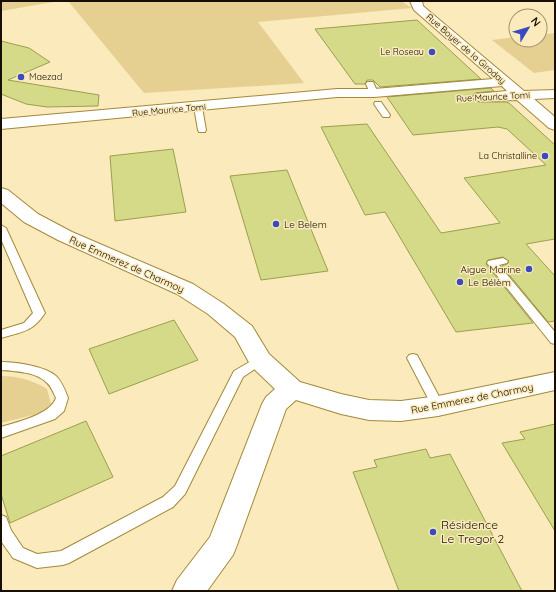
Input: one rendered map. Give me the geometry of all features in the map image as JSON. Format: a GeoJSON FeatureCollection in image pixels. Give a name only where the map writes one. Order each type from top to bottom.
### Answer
{"type":"FeatureCollection","features":[{"type":"Feature","properties":{"kind":"street","name":"Rue Boyer de la Giroday"},"geometry":{"type":"LineString","coordinates":[[416,1],[418,7],[503,82],[555,125]]}},
{"type":"Feature","properties":{"kind":"street","name":"Rue Maurice Tomi"},"geometry":{"type":"LineString","coordinates":[[377,99],[503,82]]}},
{"type":"Feature","properties":{"kind":"street","name":"Rue Maurice Tomi"},"geometry":{"type":"LineString","coordinates":[[1,124],[198,107],[335,90],[377,99],[555,94]]}},
{"type":"Feature","properties":{"kind":"street","name":"Rue Emmerez de Charmoy"},"geometry":{"type":"LineString","coordinates":[[1,194],[31,218],[65,236],[185,289],[216,309],[244,332],[260,360],[291,389],[342,404],[369,410],[401,411],[438,406],[555,381]]}},
{"type":"Feature","properties":{"kind":"street"},"geometry":{"type":"LineString","coordinates":[[188,591],[222,545],[275,404],[291,389]]}},
{"type":"Feature","properties":{"kind":"lane"},"geometry":{"type":"LineString","coordinates":[[198,107],[202,130]]}},
{"type":"Feature","properties":{"kind":"lane"},"geometry":{"type":"LineString","coordinates":[[1,228],[39,312],[35,321],[28,326],[1,334]]}},
{"type":"Feature","properties":{"kind":"lane"},"geometry":{"type":"LineString","coordinates":[[503,261],[492,263],[555,340]]}},
{"type":"Feature","properties":{"kind":"lane"},"geometry":{"type":"LineString","coordinates":[[413,358],[438,406]]}},
{"type":"Feature","properties":{"kind":"lane"},"geometry":{"type":"LineString","coordinates":[[1,522],[4,533],[18,553],[37,561],[50,560],[63,558],[168,502],[180,490],[238,374],[260,360]]}},
{"type":"Feature","properties":{"kind":"lane"},"geometry":{"type":"LineString","coordinates":[[1,366],[19,368],[49,377],[56,384],[62,398],[59,407],[50,415],[1,433]]}},
{"type":"Feature","properties":{"kind":"shaded area"},"geometry":{"type":"Polygon","coordinates":[[[1,1],[59,1],[1,11],[1,1]]]}},
{"type":"Feature","properties":{"kind":"shaded area"},"geometry":{"type":"Polygon","coordinates":[[[68,1],[401,1],[412,8],[258,22],[304,83],[144,93],[68,1]]]}},
{"type":"Feature","properties":{"kind":"shaded area"},"geometry":{"type":"Polygon","coordinates":[[[555,33],[555,70],[534,73],[492,40],[508,38],[508,48],[548,48],[548,34],[555,33]]]}},
{"type":"Feature","properties":{"kind":"shaded area"},"geometry":{"type":"Polygon","coordinates":[[[1,376],[25,379],[47,389],[51,404],[41,413],[1,423],[1,376]]]}},
{"type":"Feature","properties":{"kind":"building","name":"Le Roseau"},"geometry":{"type":"Polygon","coordinates":[[[417,20],[481,79],[380,87],[373,80],[367,80],[365,84],[355,84],[315,29],[417,20]]]}},
{"type":"Feature","properties":{"kind":"building","name":"Maezad"},"geometry":{"type":"Polygon","coordinates":[[[1,41],[29,48],[50,62],[8,80],[99,95],[98,106],[47,107],[26,104],[1,94],[1,41]]]}},
{"type":"Feature","properties":{"kind":"building"},"geometry":{"type":"Polygon","coordinates":[[[491,88],[494,91],[475,93],[472,98],[475,101],[480,102],[509,103],[555,145],[555,239],[526,244],[555,276],[555,321],[548,322],[502,266],[509,262],[503,257],[488,260],[486,264],[533,323],[456,332],[385,212],[365,215],[321,127],[367,124],[441,233],[500,223],[464,178],[546,165],[507,129],[498,127],[413,135],[387,97],[491,88]]]}},
{"type":"Feature","properties":{"kind":"building"},"geometry":{"type":"Polygon","coordinates":[[[173,149],[186,212],[115,221],[110,156],[173,149]]]}},
{"type":"Feature","properties":{"kind":"building","name":"Le Belem"},"geometry":{"type":"Polygon","coordinates":[[[287,170],[328,271],[261,280],[230,176],[287,170]]]}},
{"type":"Feature","properties":{"kind":"building"},"geometry":{"type":"Polygon","coordinates":[[[174,320],[198,360],[109,394],[89,349],[174,320]]]}},
{"type":"Feature","properties":{"kind":"building"},"geometry":{"type":"Polygon","coordinates":[[[86,421],[113,477],[10,523],[1,494],[1,456],[86,421]]]}},
{"type":"Feature","properties":{"kind":"building"},"geometry":{"type":"Polygon","coordinates":[[[555,424],[555,531],[502,443],[525,439],[520,432],[555,424]]]}},
{"type":"Feature","properties":{"kind":"building","name":"Résidence Le Tregor 2"},"geometry":{"type":"Polygon","coordinates":[[[426,449],[430,458],[450,454],[522,591],[399,591],[353,472],[377,467],[374,460],[426,449]]]}},
{"type":"Feature","properties":{"kind":"place","name":"Le Roseau"},"geometry":{"type":"Point","coordinates":[432,52]}},
{"type":"Feature","properties":{"kind":"place","name":"Maezad"},"geometry":{"type":"Point","coordinates":[21,77]}},
{"type":"Feature","properties":{"kind":"place","name":"La Christalline"},"geometry":{"type":"Point","coordinates":[545,156]}},
{"type":"Feature","properties":{"kind":"place","name":"Le Belem"},"geometry":{"type":"Point","coordinates":[276,224]}},
{"type":"Feature","properties":{"kind":"place","name":"Aigue Marine"},"geometry":{"type":"Point","coordinates":[529,269]}},
{"type":"Feature","properties":{"kind":"place","name":"Le Bélèm"},"geometry":{"type":"Point","coordinates":[460,282]}},
{"type":"Feature","properties":{"kind":"place","name":"Résidence Le Tregor 2"},"geometry":{"type":"Point","coordinates":[433,532]}}]}
